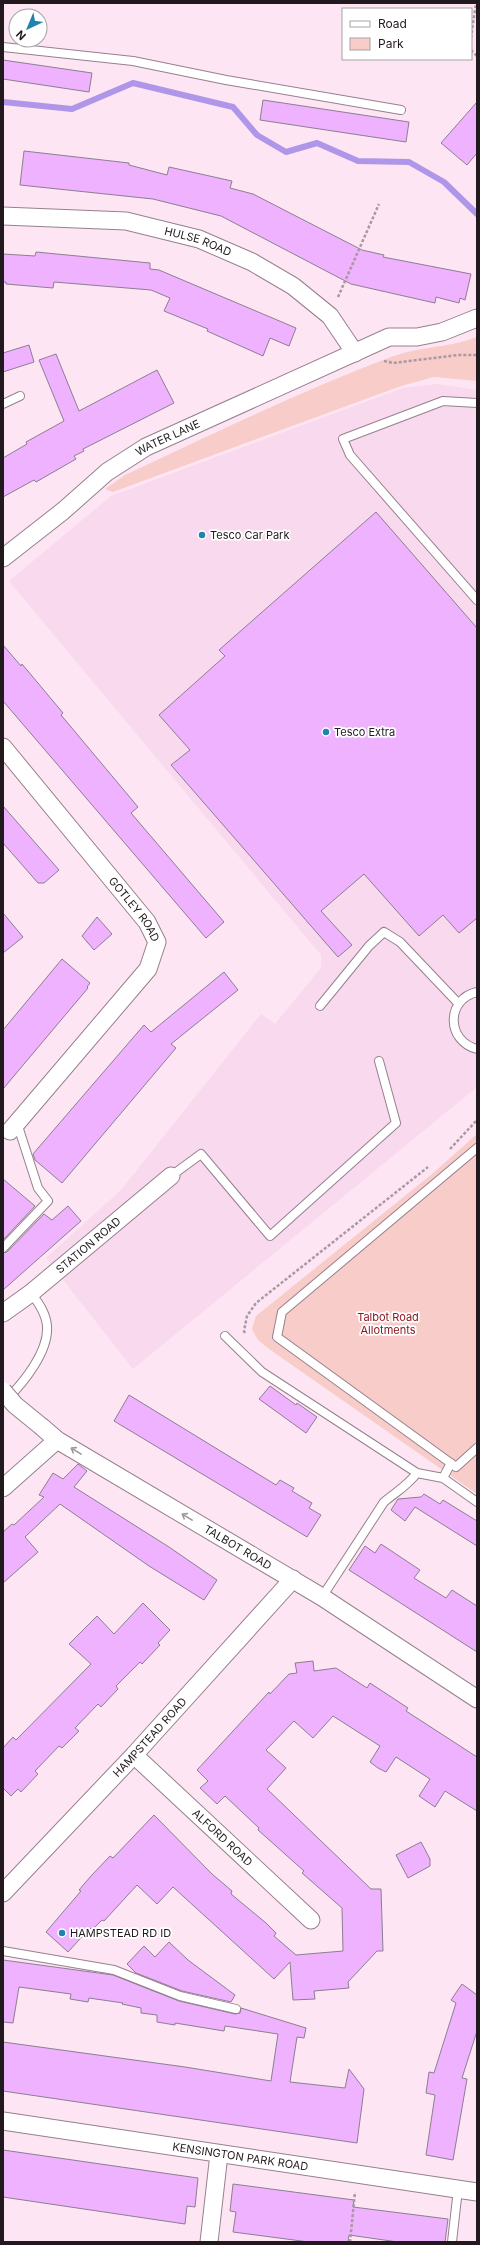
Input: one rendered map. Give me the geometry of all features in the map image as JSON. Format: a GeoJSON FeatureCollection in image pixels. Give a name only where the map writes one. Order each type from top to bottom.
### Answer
{"type":"FeatureCollection","features":[{"type":"Feature","properties":{"kind":"street","name":"HULSE ROAD"},"geometry":{"type":"LineString","coordinates":[[3,216],[126,221],[199,239],[252,262],[293,286],[330,316],[355,353]]}},
{"type":"Feature","properties":{"kind":"street","name":"WATER LANE"},"geometry":{"type":"LineString","coordinates":[[3,558],[63,511],[107,472],[146,447],[389,337],[418,337],[442,332],[477,318]]}},
{"type":"Feature","properties":{"kind":"street","name":"GOTLEY ROAD"},"geometry":{"type":"LineString","coordinates":[[3,747],[147,922],[156,942],[148,970],[13,1127]]}},
{"type":"Feature","properties":{"kind":"street","name":"STATION ROAD"},"geometry":{"type":"LineString","coordinates":[[3,1313],[31,1293],[171,1176]]}},
{"type":"Feature","properties":{"kind":"street","name":"TALBOT ROAD"},"geometry":{"type":"LineString","coordinates":[[3,1391],[15,1405],[57,1440],[322,1597],[477,1699]]}},
{"type":"Feature","properties":{"kind":"street"},"geometry":{"type":"LineString","coordinates":[[3,1488],[57,1440]]}},
{"type":"Feature","properties":{"kind":"street","name":"HAMPSTEAD ROAD"},"geometry":{"type":"LineString","coordinates":[[3,1893],[134,1755],[293,1580]]}},
{"type":"Feature","properties":{"kind":"street","name":"ALFORD ROAD"},"geometry":{"type":"LineString","coordinates":[[134,1755],[311,1920]]}},
{"type":"Feature","properties":{"kind":"street","name":"KENSINGTON PARK ROAD"},"geometry":{"type":"LineString","coordinates":[[3,2121],[477,2192]]}},
{"type":"Feature","properties":{"kind":"street"},"geometry":{"type":"LineString","coordinates":[[209,2242],[219,2154]]}},
{"type":"Feature","properties":{"kind":"lane"},"geometry":{"type":"LineString","coordinates":[[3,47],[133,61],[226,80],[401,110]]}},
{"type":"Feature","properties":{"kind":"lane"},"geometry":{"type":"LineString","coordinates":[[3,404],[20,396]]}},
{"type":"Feature","properties":{"kind":"lane"},"geometry":{"type":"LineString","coordinates":[[477,403],[466,401],[443,402],[343,439],[350,455],[477,600]]}},
{"type":"Feature","properties":{"kind":"lane"},"geometry":{"type":"LineString","coordinates":[[320,1006],[369,946],[384,932],[400,942],[458,1003]]}},
{"type":"Feature","properties":{"kind":"lane"},"geometry":{"type":"LineString","coordinates":[[477,992],[466,996],[458,1003],[454,1012],[453,1023],[455,1032],[465,1044],[477,1048]]}},
{"type":"Feature","properties":{"kind":"lane"},"geometry":{"type":"LineString","coordinates":[[171,1176],[201,1154],[270,1236],[396,1123],[379,1061]]}},
{"type":"Feature","properties":{"kind":"lane"},"geometry":{"type":"LineString","coordinates":[[3,1248],[48,1201],[38,1188],[13,1127]]}},
{"type":"Feature","properties":{"kind":"lane"},"geometry":{"type":"LineString","coordinates":[[477,1148],[282,1312],[277,1337],[456,1467],[477,1448]]}},
{"type":"Feature","properties":{"kind":"lane"},"geometry":{"type":"LineString","coordinates":[[3,1403],[26,1380],[42,1349],[47,1326],[42,1307],[31,1293]]}},
{"type":"Feature","properties":{"kind":"lane"},"geometry":{"type":"LineString","coordinates":[[225,1336],[262,1372],[416,1473],[443,1478],[477,1502]]}},
{"type":"Feature","properties":{"kind":"lane"},"geometry":{"type":"LineString","coordinates":[[443,1478],[451,1463]]}},
{"type":"Feature","properties":{"kind":"lane"},"geometry":{"type":"LineString","coordinates":[[322,1597],[384,1502],[395,1492],[407,1486],[416,1473]]}},
{"type":"Feature","properties":{"kind":"lane"},"geometry":{"type":"LineString","coordinates":[[3,1951],[114,1970],[180,1996],[236,2009]]}},
{"type":"Feature","properties":{"kind":"lane"},"geometry":{"type":"LineString","coordinates":[[452,2242],[458,2189]]}},
{"type":"Feature","properties":{"kind":"path"},"geometry":{"type":"LineString","coordinates":[[472,31],[476,3]]}},
{"type":"Feature","properties":{"kind":"path"},"geometry":{"type":"LineString","coordinates":[[330,316],[379,204]]}},
{"type":"Feature","properties":{"kind":"path"},"geometry":{"type":"LineString","coordinates":[[447,1152],[477,1120]]}},
{"type":"Feature","properties":{"kind":"path"},"geometry":{"type":"LineString","coordinates":[[247,1336],[244,1331],[247,1316],[256,1303],[434,1162]]}},
{"type":"Feature","properties":{"kind":"path"},"geometry":{"type":"LineString","coordinates":[[350,2242],[357,2174]]}},
{"type":"Feature","properties":{"kind":"shaded area"},"geometry":{"type":"Polygon","coordinates":[[[437,384],[477,390],[477,1087],[133,1369],[46,1258],[121,1190],[261,1014],[275,1024],[321,968],[321,955],[9,581],[111,496],[403,388],[437,384]]]}},
{"type":"Feature","properties":{"kind":"green space"},"geometry":{"type":"Polygon","coordinates":[[[477,337],[477,381],[434,377],[401,386],[113,492],[105,489],[125,475],[257,413],[357,370],[402,353],[467,341],[477,337]]]}},
{"type":"Feature","properties":{"kind":"green space","name":"Talbot Road Allotments"},"geometry":{"type":"Polygon","coordinates":[[[477,1134],[477,1494],[269,1349],[258,1340],[252,1329],[256,1316],[432,1174],[477,1134]]]}},
{"type":"Feature","properties":{"kind":"building"},"geometry":{"type":"Polygon","coordinates":[[[3,60],[92,73],[89,92],[3,79],[3,60]]]}},
{"type":"Feature","properties":{"kind":"building"},"geometry":{"type":"Polygon","coordinates":[[[263,100],[409,122],[406,142],[260,120],[263,100]]]}},
{"type":"Feature","properties":{"kind":"building"},"geometry":{"type":"Polygon","coordinates":[[[477,102],[477,153],[467,165],[441,143],[477,102]]]}},
{"type":"Feature","properties":{"kind":"building"},"geometry":{"type":"Polygon","coordinates":[[[24,151],[129,163],[129,165],[167,175],[169,167],[232,181],[230,188],[253,194],[362,250],[384,255],[383,257],[471,274],[465,300],[460,298],[459,303],[436,297],[435,303],[351,284],[221,216],[153,199],[20,185],[24,151]]]}},
{"type":"Feature","properties":{"kind":"building"},"geometry":{"type":"Polygon","coordinates":[[[36,252],[150,263],[150,269],[159,270],[296,328],[289,346],[270,338],[263,356],[207,331],[208,329],[164,311],[170,298],[151,290],[54,282],[53,288],[6,284],[6,282],[3,282],[3,254],[35,256],[36,252]]]}},
{"type":"Feature","properties":{"kind":"building"},"geometry":{"type":"Polygon","coordinates":[[[29,345],[34,362],[3,372],[3,353],[29,345]]]}},
{"type":"Feature","properties":{"kind":"building"},"geometry":{"type":"Polygon","coordinates":[[[56,354],[79,411],[157,370],[174,403],[83,449],[84,451],[74,456],[76,459],[36,482],[34,480],[3,497],[3,458],[27,444],[26,442],[64,421],[39,360],[56,354]]]}},
{"type":"Feature","properties":{"kind":"building","name":"Tesco Extra"},"geometry":{"type":"Polygon","coordinates":[[[376,512],[477,628],[477,918],[459,933],[443,915],[419,936],[364,874],[321,911],[352,945],[338,957],[171,765],[190,750],[159,715],[225,656],[219,650],[376,512]]]}},
{"type":"Feature","properties":{"kind":"building"},"geometry":{"type":"Polygon","coordinates":[[[3,645],[21,666],[22,664],[63,713],[61,715],[138,807],[131,813],[224,922],[206,938],[3,701],[3,645]]]}},
{"type":"Feature","properties":{"kind":"building"},"geometry":{"type":"Polygon","coordinates":[[[3,806],[59,870],[44,883],[38,883],[3,843],[3,806]]]}},
{"type":"Feature","properties":{"kind":"building"},"geometry":{"type":"Polygon","coordinates":[[[3,913],[23,937],[3,953],[3,913]]]}},
{"type":"Feature","properties":{"kind":"building"},"geometry":{"type":"Polygon","coordinates":[[[97,917],[112,934],[94,950],[82,936],[97,917]]]}},
{"type":"Feature","properties":{"kind":"building"},"geometry":{"type":"Polygon","coordinates":[[[62,959],[90,983],[87,987],[88,988],[3,1089],[3,1030],[62,959]]]}},
{"type":"Feature","properties":{"kind":"building"},"geometry":{"type":"Polygon","coordinates":[[[224,972],[238,990],[171,1044],[176,1048],[62,1183],[35,1160],[33,1154],[144,1025],[151,1032],[224,972]]]}},
{"type":"Feature","properties":{"kind":"building"},"geometry":{"type":"Polygon","coordinates":[[[3,1179],[35,1206],[3,1240],[3,1179]]]}},
{"type":"Feature","properties":{"kind":"building"},"geometry":{"type":"Polygon","coordinates":[[[68,1206],[81,1221],[3,1290],[3,1253],[7,1252],[44,1214],[52,1220],[68,1206]]]}},
{"type":"Feature","properties":{"kind":"building"},"geometry":{"type":"Polygon","coordinates":[[[270,1386],[296,1405],[297,1403],[317,1417],[306,1433],[259,1399],[270,1386]]]}},
{"type":"Feature","properties":{"kind":"building"},"geometry":{"type":"Polygon","coordinates":[[[129,1395],[276,1485],[280,1480],[294,1488],[292,1491],[312,1503],[309,1508],[321,1515],[307,1537],[114,1421],[129,1395]]]}},
{"type":"Feature","properties":{"kind":"building"},"geometry":{"type":"Polygon","coordinates":[[[78,1464],[87,1471],[74,1487],[169,1547],[217,1580],[204,1600],[149,1566],[60,1504],[25,1537],[38,1552],[3,1583],[3,1532],[12,1524],[14,1525],[44,1497],[39,1495],[53,1473],[63,1479],[78,1464]]]}},
{"type":"Feature","properties":{"kind":"building"},"geometry":{"type":"Polygon","coordinates":[[[424,1494],[440,1504],[443,1500],[477,1521],[477,1546],[415,1507],[405,1521],[391,1510],[398,1499],[421,1497],[424,1494]]]}},
{"type":"Feature","properties":{"kind":"building"},"geometry":{"type":"Polygon","coordinates":[[[381,1544],[420,1570],[414,1578],[446,1598],[452,1590],[477,1606],[477,1652],[349,1570],[365,1546],[375,1553],[381,1544]]]}},
{"type":"Feature","properties":{"kind":"building"},"geometry":{"type":"Polygon","coordinates":[[[143,1603],[170,1630],[158,1643],[160,1645],[142,1664],[140,1662],[116,1686],[118,1689],[101,1707],[98,1704],[75,1728],[79,1731],[62,1748],[59,1746],[35,1771],[38,1774],[21,1792],[18,1789],[11,1796],[3,1788],[3,1748],[13,1737],[16,1740],[91,1664],[69,1644],[97,1616],[114,1634],[143,1603]]]}},
{"type":"Feature","properties":{"kind":"building"},"geometry":{"type":"Polygon","coordinates":[[[313,1661],[314,1671],[336,1668],[367,1688],[370,1683],[408,1708],[406,1711],[477,1757],[477,1811],[445,1791],[435,1807],[419,1796],[430,1779],[396,1757],[386,1772],[378,1768],[370,1762],[380,1746],[333,1716],[313,1738],[294,1721],[266,1750],[286,1768],[267,1789],[371,1889],[381,1889],[383,1951],[377,1951],[348,1982],[349,1988],[314,1991],[315,1999],[293,2000],[290,1962],[274,1979],[173,1887],[157,1904],[137,1885],[104,1921],[102,1920],[92,1930],[90,1928],[68,1952],[46,1932],[81,1891],[79,1890],[91,1876],[110,1856],[113,1858],[154,1815],[212,1874],[232,1891],[231,1894],[266,1923],[276,1933],[274,1936],[296,1955],[343,1951],[342,1908],[302,1873],[304,1871],[258,1830],[259,1828],[225,1796],[217,1804],[200,1788],[208,1781],[197,1770],[269,1692],[270,1694],[289,1674],[297,1673],[295,1663],[313,1661]]]}},
{"type":"Feature","properties":{"kind":"building"},"geometry":{"type":"Polygon","coordinates":[[[421,1842],[430,1859],[430,1866],[408,1878],[396,1855],[421,1842]]]}},
{"type":"Feature","properties":{"kind":"building"},"geometry":{"type":"Polygon","coordinates":[[[169,1942],[188,1960],[235,1995],[231,2002],[182,1991],[136,1973],[127,1964],[144,1946],[155,1957],[169,1942]]]}},
{"type":"Feature","properties":{"kind":"building"},"geometry":{"type":"Polygon","coordinates":[[[3,1960],[113,1975],[179,2001],[235,2014],[240,2013],[241,2008],[306,2028],[304,2038],[297,2037],[290,2082],[345,2088],[349,2069],[364,2089],[357,2143],[3,2091],[3,2042],[185,2067],[271,2081],[278,2034],[225,2026],[224,2031],[175,2023],[175,2025],[157,2022],[157,2015],[141,2013],[141,2008],[122,2004],[123,2003],[89,1998],[88,2002],[70,1999],[71,1994],[19,1987],[13,2023],[3,2022],[3,1960]]]}},
{"type":"Feature","properties":{"kind":"building"},"geometry":{"type":"Polygon","coordinates":[[[462,1984],[477,1995],[477,2031],[462,2078],[467,2079],[453,2160],[426,2155],[435,2095],[426,2093],[429,2072],[434,2073],[456,2003],[451,2000],[462,1984]]]}},
{"type":"Feature","properties":{"kind":"building"},"geometry":{"type":"Polygon","coordinates":[[[3,2150],[198,2178],[195,2207],[187,2206],[185,2224],[3,2197],[3,2150]]]}},
{"type":"Feature","properties":{"kind":"building"},"geometry":{"type":"Polygon","coordinates":[[[233,2184],[354,2200],[353,2207],[448,2219],[445,2242],[398,2242],[349,2235],[348,2242],[309,2242],[233,2232],[236,2212],[230,2211],[233,2184]]]}},
{"type":"Feature","properties":{"kind":"waterway"},"geometry":{"type":"LineString","coordinates":[[3,102],[72,109],[133,83],[233,107],[257,135],[286,152],[317,143],[358,161],[409,162],[444,182],[477,214]]}},
{"type":"Feature","properties":{"kind":"place","name":"Tesco Car Park"},"geometry":{"type":"Point","coordinates":[202,535]}},
{"type":"Feature","properties":{"kind":"place","name":"Tesco Extra"},"geometry":{"type":"Point","coordinates":[326,732]}},
{"type":"Feature","properties":{"kind":"place","name":"HAMPSTEAD RD ID"},"geometry":{"type":"Point","coordinates":[62,1933]}}]}
